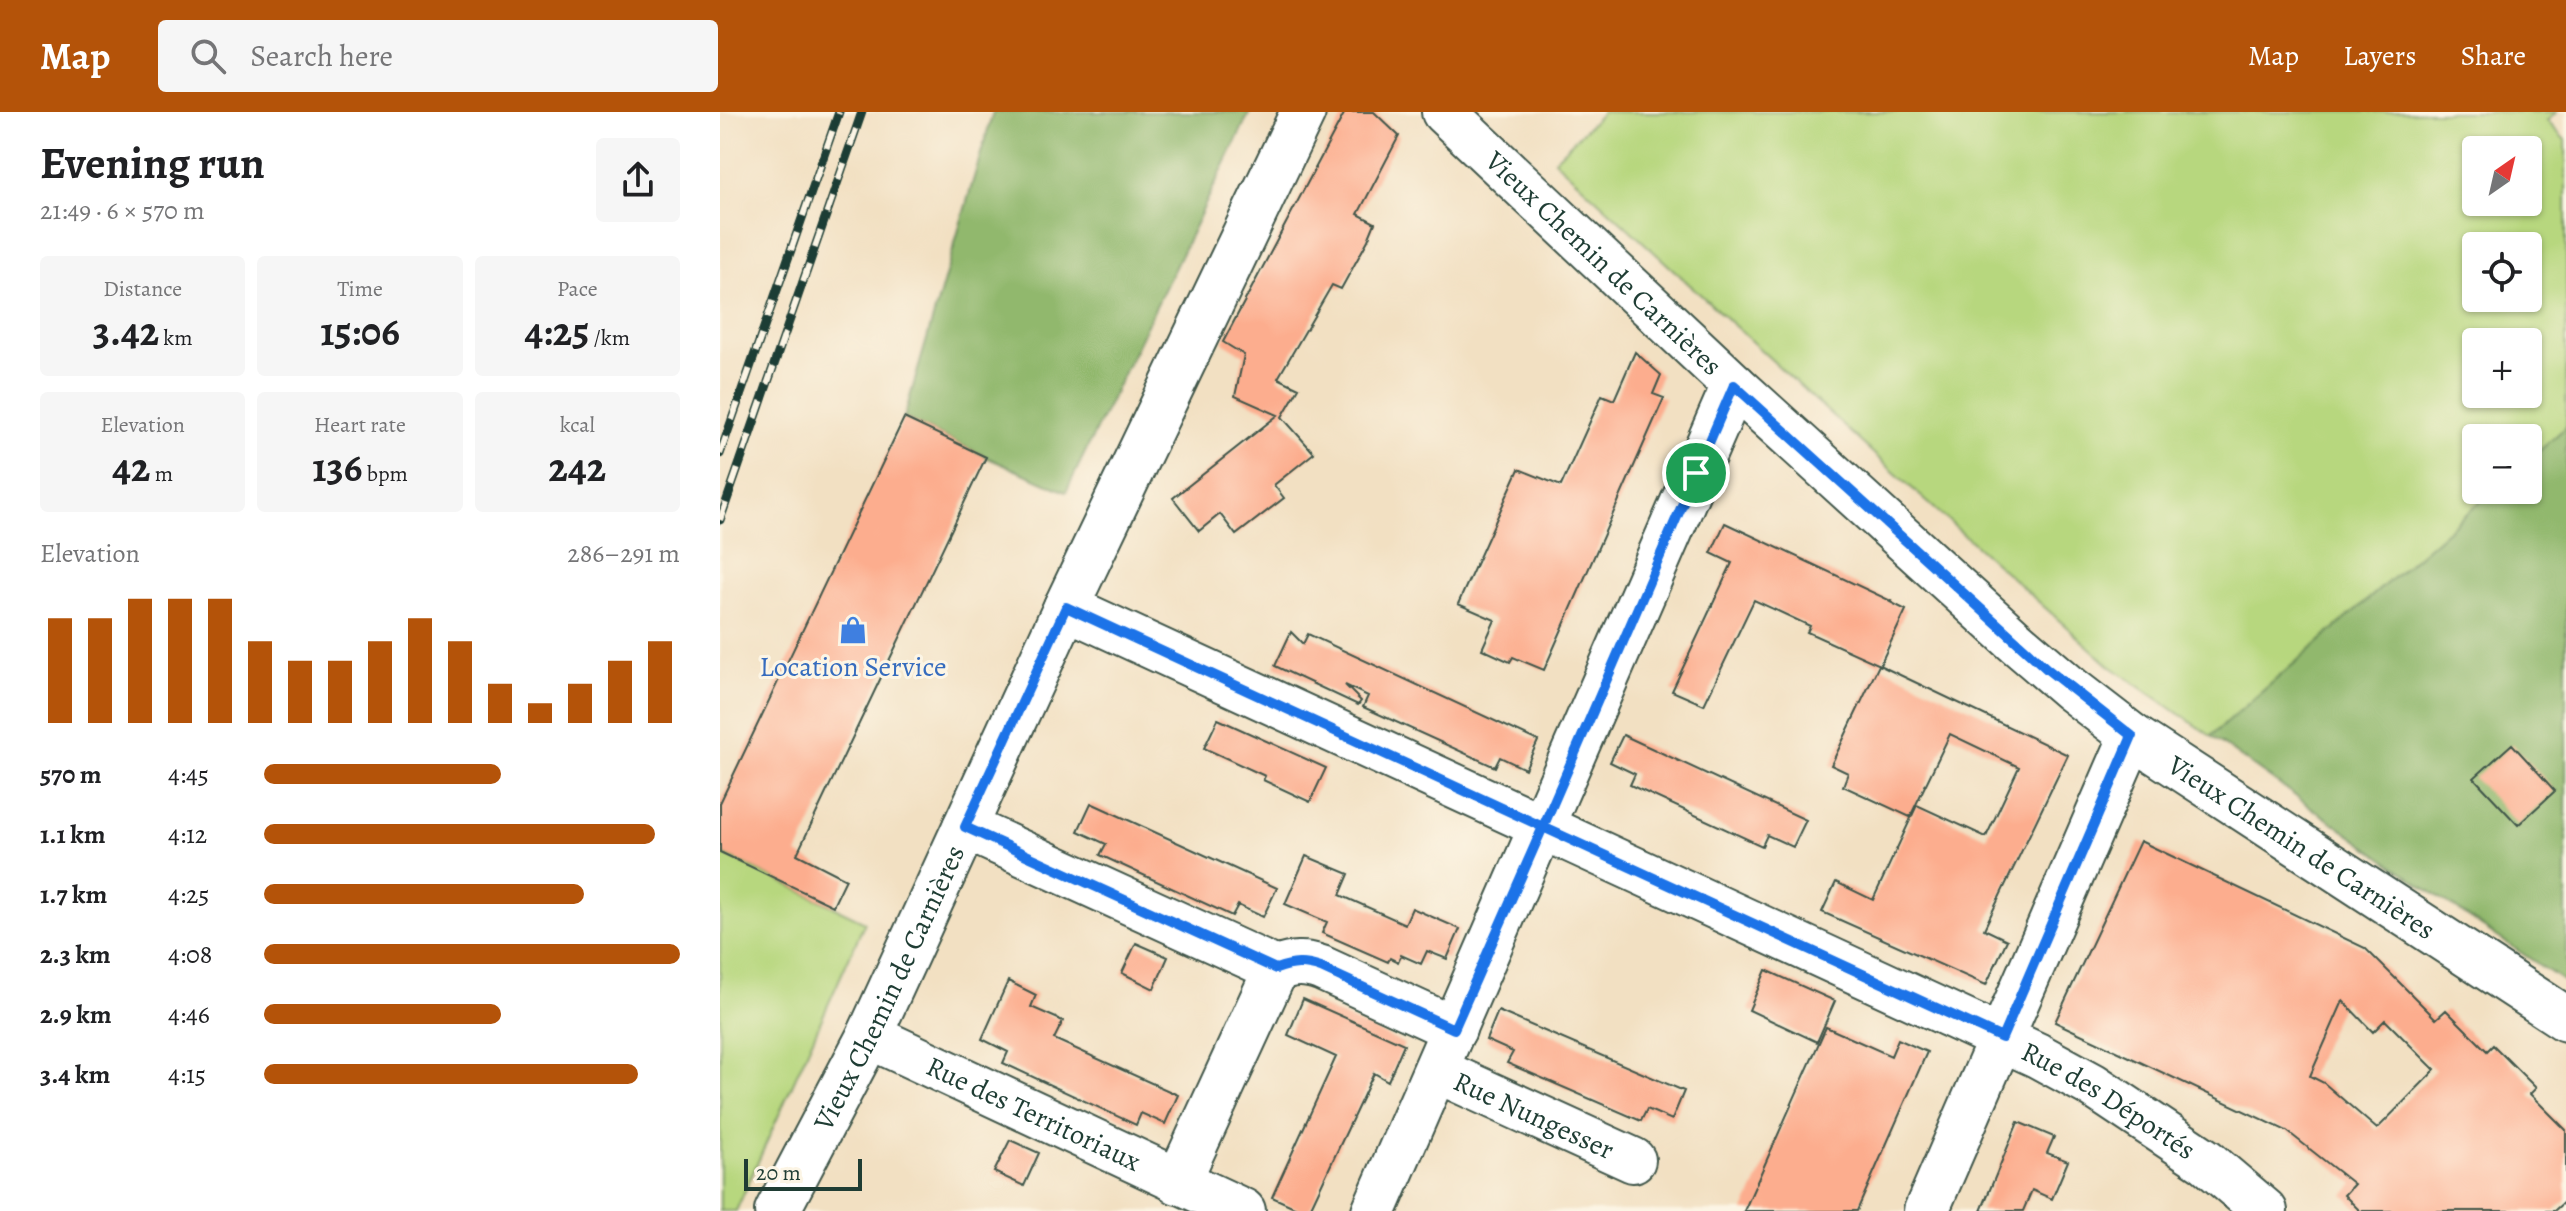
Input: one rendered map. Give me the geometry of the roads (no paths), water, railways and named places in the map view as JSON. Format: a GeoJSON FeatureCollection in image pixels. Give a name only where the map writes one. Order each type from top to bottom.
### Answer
{"type":"FeatureCollection","features":[{"type":"Feature","properties":{"kind":"street","name":"Vieux Chemin de Carnières"},"geometry":{"type":"LineString","coordinates":[[777,1211],[869,1036],[1066,607],[1303,112]]}},
{"type":"Feature","properties":{"kind":"street","name":"Vieux Chemin de Carnières"},"geometry":{"type":"LineString","coordinates":[[1444,112],[1734,385],[2047,669],[2132,736],[2566,1019]]}},
{"type":"Feature","properties":{"kind":"street"},"geometry":{"type":"LineString","coordinates":[[1374,1211],[1734,385]]}},
{"type":"Feature","properties":{"kind":"street","name":"Rue des Déportés"},"geometry":{"type":"LineString","coordinates":[[1066,607],[2002,1038],[2092,1085],[2206,1161],[2265,1211]]}},
{"type":"Feature","properties":{"kind":"street"},"geometry":{"type":"LineString","coordinates":[[1926,1211],[2132,736]]}},
{"type":"Feature","properties":{"kind":"street","name":"Rue Nungesser"},"geometry":{"type":"LineString","coordinates":[[965,827],[1276,969],[1305,963],[1321,968],[1454,1029]]}},
{"type":"Feature","properties":{"kind":"street"},"geometry":{"type":"LineString","coordinates":[[1178,1182],[1276,969]]}},
{"type":"Feature","properties":{"kind":"street","name":"Rue des Territoriaux"},"geometry":{"type":"LineString","coordinates":[[869,1036],[1243,1211]]}},
{"type":"Feature","properties":{"kind":"street","name":"Rue Nungesser"},"geometry":{"type":"LineString","coordinates":[[1436,1070],[1633,1160]]}},
{"type":"Feature","properties":{"kind":"railway"},"geometry":{"type":"LineString","coordinates":[[720,454],[839,112]]}},
{"type":"Feature","properties":{"kind":"railway"},"geometry":{"type":"LineString","coordinates":[[720,520],[862,112]]}},
{"type":"Feature","properties":{"kind":"place","name":"Location Service"},"geometry":{"type":"Point","coordinates":[853,630]}}]}
